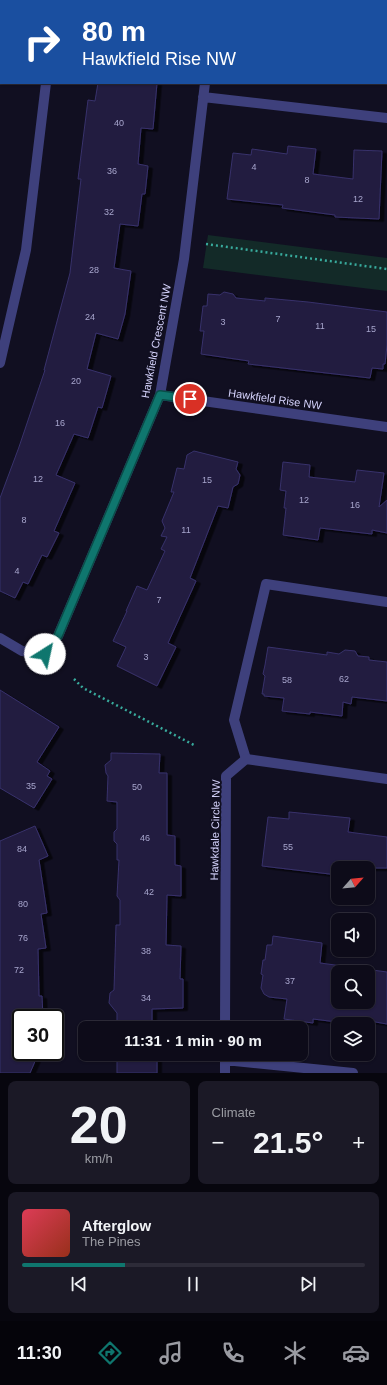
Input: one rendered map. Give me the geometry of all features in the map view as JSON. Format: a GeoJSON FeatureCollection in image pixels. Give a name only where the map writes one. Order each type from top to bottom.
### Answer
{"type":"FeatureCollection","features":[{"type":"Feature","properties":{"kind":"street"},"geometry":{"type":"LineString","coordinates":[[0,363],[26,250],[46,84]]}},
{"type":"Feature","properties":{"kind":"street","name":"Hawkfield Crescent NW"},"geometry":{"type":"LineString","coordinates":[[0,638],[22,651],[45,654],[58,636],[160,395],[184,259],[205,84]]}},
{"type":"Feature","properties":{"kind":"street"},"geometry":{"type":"LineString","coordinates":[[204,97],[387,118]]}},
{"type":"Feature","properties":{"kind":"street","name":"Hawkfield Rise NW"},"geometry":{"type":"LineString","coordinates":[[160,395],[387,427]]}},
{"type":"Feature","properties":{"kind":"street"},"geometry":{"type":"LineString","coordinates":[[387,602],[266,584],[234,720],[246,758],[387,778]]}},
{"type":"Feature","properties":{"kind":"street","name":"Hawkdale Circle NW"},"geometry":{"type":"LineString","coordinates":[[225,1021],[226,776],[246,758]]}},
{"type":"Feature","properties":{"kind":"street"},"geometry":{"type":"LineString","coordinates":[[225,1061],[225,1073]]}},
{"type":"Feature","properties":{"kind":"street"},"geometry":{"type":"LineString","coordinates":[[257,1061],[353,1073]]}},
{"type":"Feature","properties":{"kind":"path"},"geometry":{"type":"LineString","coordinates":[[206,244],[387,269]]}},
{"type":"Feature","properties":{"kind":"path"},"geometry":{"type":"LineString","coordinates":[[74,679],[83,688],[194,745]]}},
{"type":"Feature","properties":{"kind":"green space"},"geometry":{"type":"Polygon","coordinates":[[[208,235],[387,258],[387,291],[203,268],[208,235]]]}},
{"type":"Feature","properties":{"kind":"building"},"geometry":{"type":"Polygon","coordinates":[[[98,84],[157,84],[153,129],[141,128],[138,164],[148,166],[145,194],[142,194],[138,226],[120,224],[114,268],[131,271],[125,314],[118,339],[96,333],[87,369],[111,376],[102,408],[98,407],[88,438],[74,434],[56,475],[75,483],[54,531],[59,533],[47,557],[42,555],[28,584],[23,582],[15,598],[0,591],[0,498],[45,370],[70,273],[81,179],[78,179],[88,100],[95,101],[98,84]]]}},
{"type":"Feature","properties":{"kind":"building"},"geometry":{"type":"Polygon","coordinates":[[[288,146],[316,149],[313,174],[353,179],[354,150],[382,151],[379,219],[335,217],[335,215],[282,208],[283,205],[227,199],[233,153],[251,155],[252,149],[287,154],[288,146]]]}},
{"type":"Feature","properties":{"kind":"building"},"geometry":{"type":"Polygon","coordinates":[[[224,292],[233,294],[236,298],[265,301],[265,298],[387,312],[387,345],[383,369],[372,368],[370,378],[248,364],[249,361],[201,354],[204,331],[200,331],[203,306],[207,306],[208,294],[220,295],[224,292]]]}},
{"type":"Feature","properties":{"kind":"building"},"geometry":{"type":"Polygon","coordinates":[[[194,451],[238,462],[236,469],[240,475],[238,484],[233,487],[228,508],[218,506],[190,578],[196,581],[168,643],[176,647],[157,686],[117,666],[126,647],[113,641],[137,586],[147,590],[165,551],[161,549],[167,537],[161,536],[165,528],[162,521],[174,492],[171,492],[177,468],[184,469],[187,455],[194,451]]]}},
{"type":"Feature","properties":{"kind":"building"},"geometry":{"type":"Polygon","coordinates":[[[283,462],[310,465],[309,477],[355,482],[357,470],[384,473],[379,507],[387,500],[387,533],[372,530],[372,534],[320,528],[318,540],[283,535],[286,491],[280,490],[283,462]]]}},
{"type":"Feature","properties":{"kind":"building"},"geometry":{"type":"Polygon","coordinates":[[[268,647],[327,655],[327,652],[339,654],[345,650],[355,651],[358,656],[369,657],[369,660],[387,662],[387,701],[352,697],[351,704],[343,702],[342,716],[310,712],[310,714],[282,711],[284,698],[264,696],[264,694],[262,694],[265,676],[263,674],[268,647]]]}},
{"type":"Feature","properties":{"kind":"building"},"geometry":{"type":"Polygon","coordinates":[[[0,690],[59,727],[37,762],[50,771],[47,776],[52,779],[34,808],[0,788],[0,690]]]}},
{"type":"Feature","properties":{"kind":"building"},"geometry":{"type":"Polygon","coordinates":[[[111,753],[160,754],[159,773],[167,773],[167,835],[175,836],[175,865],[181,866],[181,896],[167,895],[166,945],[181,946],[180,979],[183,979],[183,1008],[152,1009],[152,1021],[117,1021],[117,1013],[109,1003],[110,993],[114,990],[116,925],[120,925],[120,900],[117,896],[119,860],[117,860],[117,844],[114,841],[114,832],[117,829],[117,802],[107,801],[108,776],[105,765],[111,760],[111,753]]]}},
{"type":"Feature","properties":{"kind":"building"},"geometry":{"type":"Polygon","coordinates":[[[289,812],[350,818],[348,832],[387,837],[387,868],[375,868],[375,861],[331,861],[331,874],[262,866],[268,817],[289,819],[289,812]]]}},
{"type":"Feature","properties":{"kind":"building"},"geometry":{"type":"Polygon","coordinates":[[[35,826],[48,856],[39,860],[47,913],[41,914],[46,948],[38,949],[39,996],[42,996],[43,1009],[12,1009],[12,1061],[35,1061],[30,1073],[0,1073],[0,841],[35,826]]]}},
{"type":"Feature","properties":{"kind":"building"},"geometry":{"type":"Polygon","coordinates":[[[273,936],[322,943],[320,963],[335,965],[331,965],[331,1009],[375,1009],[375,970],[387,972],[387,1024],[375,1022],[375,1017],[331,1017],[331,1021],[313,1019],[313,1023],[308,1022],[308,1021],[284,1019],[287,999],[269,997],[264,994],[261,988],[263,975],[261,974],[267,945],[272,945],[273,936]]]}},
{"type":"Feature","properties":{"kind":"building"},"geometry":{"type":"Polygon","coordinates":[[[117,1061],[157,1061],[157,1073],[117,1073],[117,1061]]]}},
{"type":"Feature","properties":{"kind":"route"},"geometry":{"type":"LineString","coordinates":[[45,654],[58,636],[160,395],[190,399]]}}]}
